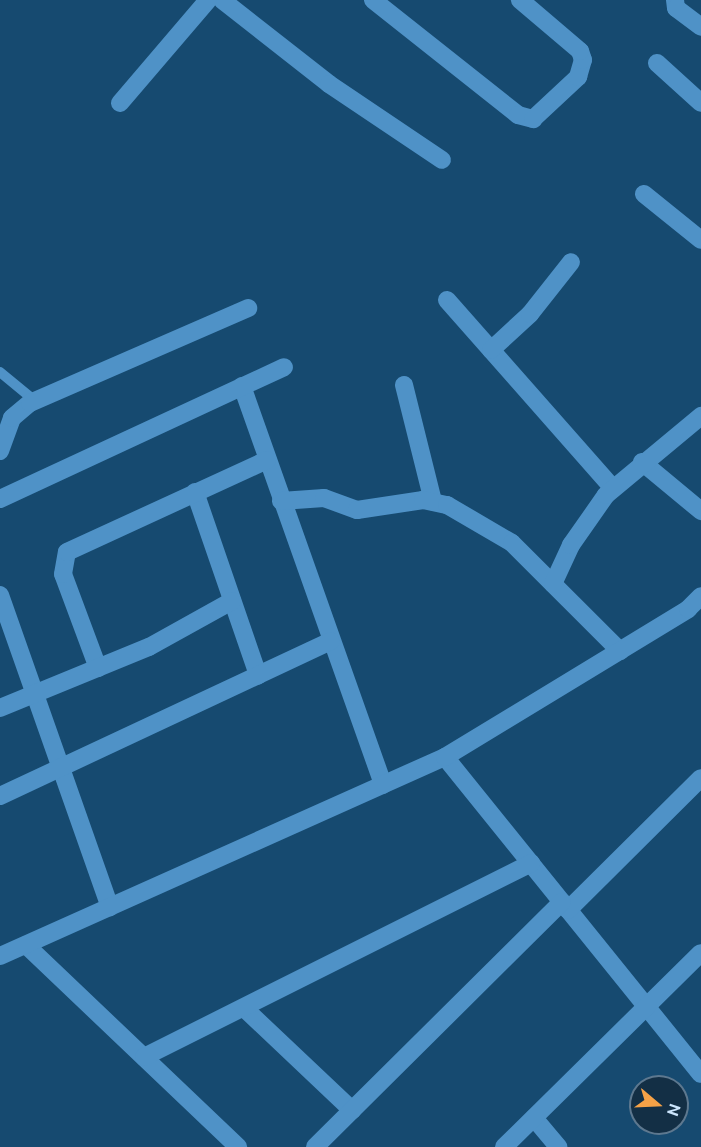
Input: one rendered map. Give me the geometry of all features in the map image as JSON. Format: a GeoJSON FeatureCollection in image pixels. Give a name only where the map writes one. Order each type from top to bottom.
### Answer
{"type":"FeatureCollection","features":[{"type":"Feature","properties":{"kind":"street"},"geometry":{"type":"LineString","coordinates":[[120,103],[208,0]]}},
{"type":"Feature","properties":{"kind":"street"},"geometry":{"type":"LineString","coordinates":[[222,0],[329,84],[442,160]]}},
{"type":"Feature","properties":{"kind":"street"},"geometry":{"type":"LineString","coordinates":[[373,0],[519,115],[533,119],[578,77],[583,60],[520,0]]}},
{"type":"Feature","properties":{"kind":"street"},"geometry":{"type":"LineString","coordinates":[[675,0],[676,8],[701,27]]}},
{"type":"Feature","properties":{"kind":"street"},"geometry":{"type":"LineString","coordinates":[[657,63],[701,103]]}},
{"type":"Feature","properties":{"kind":"street"},"geometry":{"type":"LineString","coordinates":[[644,194],[701,240]]}},
{"type":"Feature","properties":{"kind":"street"},"geometry":{"type":"LineString","coordinates":[[491,350],[530,314],[571,262]]}},
{"type":"Feature","properties":{"kind":"street"},"geometry":{"type":"LineString","coordinates":[[447,300],[613,488]]}},
{"type":"Feature","properties":{"kind":"street"},"geometry":{"type":"LineString","coordinates":[[0,451],[12,418],[34,401],[249,308]]}},
{"type":"Feature","properties":{"kind":"street"},"geometry":{"type":"LineString","coordinates":[[0,499],[284,367]]}},
{"type":"Feature","properties":{"kind":"street"},"geometry":{"type":"LineString","coordinates":[[404,385],[433,501]]}},
{"type":"Feature","properties":{"kind":"street"},"geometry":{"type":"LineString","coordinates":[[242,386],[383,785]]}},
{"type":"Feature","properties":{"kind":"street"},"geometry":{"type":"LineString","coordinates":[[553,584],[571,545],[613,488],[701,416]]}},
{"type":"Feature","properties":{"kind":"street"},"geometry":{"type":"LineString","coordinates":[[98,668],[63,574],[67,552],[267,460]]}},
{"type":"Feature","properties":{"kind":"street"},"geometry":{"type":"LineString","coordinates":[[642,462],[701,511]]}},
{"type":"Feature","properties":{"kind":"street"},"geometry":{"type":"LineString","coordinates":[[195,492],[258,675]]}},
{"type":"Feature","properties":{"kind":"street"},"geometry":{"type":"LineString","coordinates":[[281,501],[324,498],[357,510],[433,501],[496,531],[620,651]]}},
{"type":"Feature","properties":{"kind":"street"},"geometry":{"type":"LineString","coordinates":[[0,595],[110,907]]}},
{"type":"Feature","properties":{"kind":"street"},"geometry":{"type":"LineString","coordinates":[[0,956],[445,758],[620,651],[701,596]]}},
{"type":"Feature","properties":{"kind":"street"},"geometry":{"type":"LineString","coordinates":[[0,708],[171,636],[232,601]]}},
{"type":"Feature","properties":{"kind":"street"},"geometry":{"type":"LineString","coordinates":[[0,796],[62,770],[331,640]]}},
{"type":"Feature","properties":{"kind":"street"},"geometry":{"type":"LineString","coordinates":[[445,758],[701,1074]]}},
{"type":"Feature","properties":{"kind":"street"},"geometry":{"type":"LineString","coordinates":[[315,1147],[701,778]]}},
{"type":"Feature","properties":{"kind":"street"},"geometry":{"type":"LineString","coordinates":[[144,1057],[531,863]]}},
{"type":"Feature","properties":{"kind":"street"},"geometry":{"type":"LineString","coordinates":[[26,945],[238,1147]]}},
{"type":"Feature","properties":{"kind":"street"},"geometry":{"type":"LineString","coordinates":[[504,1147],[701,953]]}},
{"type":"Feature","properties":{"kind":"street"},"geometry":{"type":"LineString","coordinates":[[244,1008],[352,1110]]}},
{"type":"Feature","properties":{"kind":"street"},"geometry":{"type":"LineString","coordinates":[[534,1118],[558,1147]]}},
{"type":"Feature","properties":{"kind":"lane"},"geometry":{"type":"LineString","coordinates":[[0,372],[34,401]]}}]}
